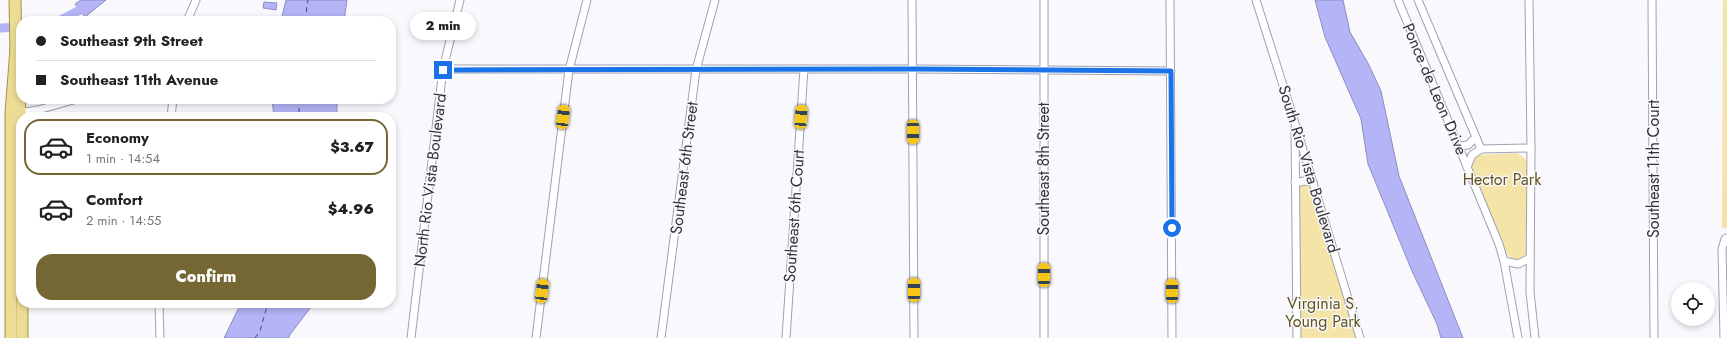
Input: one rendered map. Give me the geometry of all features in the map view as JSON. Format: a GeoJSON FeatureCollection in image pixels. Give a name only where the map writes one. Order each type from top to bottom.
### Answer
{"type":"FeatureCollection","features":[{"type":"Feature","properties":{"kind":"main road"},"geometry":{"type":"LineString","coordinates":[[11,338],[16,113],[15,5]]}},
{"type":"Feature","properties":{"kind":"main road"},"geometry":{"type":"LineString","coordinates":[[22,308],[22,338]]}},
{"type":"Feature","properties":{"kind":"street"},"geometry":{"type":"LineString","coordinates":[[189,16],[196,0]]}},
{"type":"Feature","properties":{"kind":"street","name":"North Rio Vista Boulevard"},"geometry":{"type":"LineString","coordinates":[[411,338],[443,70],[460,0]]}},
{"type":"Feature","properties":{"kind":"street"},"geometry":{"type":"LineString","coordinates":[[536,338],[569,70],[587,0]]}},
{"type":"Feature","properties":{"kind":"street","name":"Southeast 6th Street"},"geometry":{"type":"LineString","coordinates":[[662,338],[696,70],[715,0]]}},
{"type":"Feature","properties":{"kind":"street"},"geometry":{"type":"LineString","coordinates":[[912,0],[914,338]]}},
{"type":"Feature","properties":{"kind":"street","name":"Southeast 8th Street"},"geometry":{"type":"LineString","coordinates":[[1044,0],[1044,338]]}},
{"type":"Feature","properties":{"kind":"street"},"geometry":{"type":"LineString","coordinates":[[1170,0],[1172,338]]}},
{"type":"Feature","properties":{"kind":"street","name":"South Rio Vista Boulevard"},"geometry":{"type":"LineString","coordinates":[[1256,0],[1360,338]]}},
{"type":"Feature","properties":{"kind":"street","name":"Ponce de Leon Drive"},"geometry":{"type":"LineString","coordinates":[[1398,0],[1459,146],[1504,261],[1518,338]]}},
{"type":"Feature","properties":{"kind":"street","name":"Ponce de Leon Drive"},"geometry":{"type":"LineString","coordinates":[[1418,0],[1481,149]]}},
{"type":"Feature","properties":{"kind":"street"},"geometry":{"type":"LineString","coordinates":[[1529,0],[1531,148],[1530,292],[1535,338]]}},
{"type":"Feature","properties":{"kind":"street","name":"Southeast 11th Court"},"geometry":{"type":"LineString","coordinates":[[1652,0],[1654,338]]}},
{"type":"Feature","properties":{"kind":"street","name":"Southeast 6th Court"},"geometry":{"type":"LineString","coordinates":[[786,338],[804,69]]}},
{"type":"Feature","properties":{"kind":"street"},"geometry":{"type":"LineString","coordinates":[[443,70],[913,69],[1171,71]]}},
{"type":"Feature","properties":{"kind":"street"},"geometry":{"type":"LineString","coordinates":[[23,112],[38,110],[59,104]]}},
{"type":"Feature","properties":{"kind":"street"},"geometry":{"type":"LineString","coordinates":[[1294,120],[1297,338]]}},
{"type":"Feature","properties":{"kind":"street"},"geometry":{"type":"LineString","coordinates":[[1459,146],[1468,145],[1476,137]]}},
{"type":"Feature","properties":{"kind":"street"},"geometry":{"type":"LineString","coordinates":[[1467,167],[1472,155],[1481,149],[1531,148]]}},
{"type":"Feature","properties":{"kind":"street"},"geometry":{"type":"LineString","coordinates":[[1295,183],[1304,181],[1313,182]]}},
{"type":"Feature","properties":{"kind":"street"},"geometry":{"type":"LineString","coordinates":[[1724,338],[1722,249],[1726,239]]}},
{"type":"Feature","properties":{"kind":"street"},"geometry":{"type":"LineString","coordinates":[[1504,261],[1518,264],[1530,258]]}},
{"type":"Feature","properties":{"kind":"street"},"geometry":{"type":"LineString","coordinates":[[159,308],[160,338]]}},
{"type":"Feature","properties":{"kind":"green space"},"geometry":{"type":"Polygon","coordinates":[[[1723,0],[1727,0],[1727,228],[1722,228],[1723,0]]]}},
{"type":"Feature","properties":{"kind":"green space","name":"Hector Park"},"geometry":{"type":"Polygon","coordinates":[[[1517,153],[1525,158],[1527,162],[1528,249],[1524,257],[1512,260],[1506,253],[1471,167],[1472,161],[1478,155],[1517,153]]]}},
{"type":"Feature","properties":{"kind":"green space","name":"Virginia S. Young Park"},"geometry":{"type":"Polygon","coordinates":[[[1307,182],[1310,186],[1356,338],[1299,338],[1298,187],[1301,183],[1307,182]]]}},
{"type":"Feature","properties":{"kind":"water"},"geometry":{"type":"Polygon","coordinates":[[[81,0],[106,0],[86,16],[84,16],[75,4],[81,0]]]}},
{"type":"Feature","properties":{"kind":"water"},"geometry":{"type":"Polygon","coordinates":[[[286,0],[347,0],[345,16],[282,16],[286,0]]]}},
{"type":"Feature","properties":{"kind":"water"},"geometry":{"type":"Polygon","coordinates":[[[1315,0],[1343,0],[1350,32],[1369,65],[1381,91],[1399,176],[1463,338],[1441,338],[1437,324],[1412,271],[1368,164],[1361,119],[1325,37],[1315,0]]]}},
{"type":"Feature","properties":{"kind":"water"},"geometry":{"type":"Polygon","coordinates":[[[264,2],[277,3],[276,10],[263,8],[264,2]]]}},
{"type":"Feature","properties":{"kind":"water"},"geometry":{"type":"Polygon","coordinates":[[[273,104],[337,104],[337,112],[273,112],[273,104]]]}},
{"type":"Feature","properties":{"kind":"water"},"geometry":{"type":"Polygon","coordinates":[[[239,308],[310,308],[289,338],[224,338],[239,308]]]}},
{"type":"Feature","properties":{"kind":"waterway"},"geometry":{"type":"LineString","coordinates":[[69,16],[80,10]]}},
{"type":"Feature","properties":{"kind":"waterway"},"geometry":{"type":"LineString","coordinates":[[0,28],[16,27]]}},
{"type":"Feature","properties":{"kind":"ferry route"},"geometry":{"type":"LineString","coordinates":[[306,16],[308,0]]}},
{"type":"Feature","properties":{"kind":"ferry route"},"geometry":{"type":"LineString","coordinates":[[299,104],[299,112]]}},
{"type":"Feature","properties":{"kind":"ferry route"},"geometry":{"type":"LineString","coordinates":[[255,338],[260,331],[267,308]]}},
{"type":"Feature","properties":{"kind":"route"},"geometry":{"type":"LineString","coordinates":[[443,70],[913,69],[1171,71],[1172,228]]}}]}
